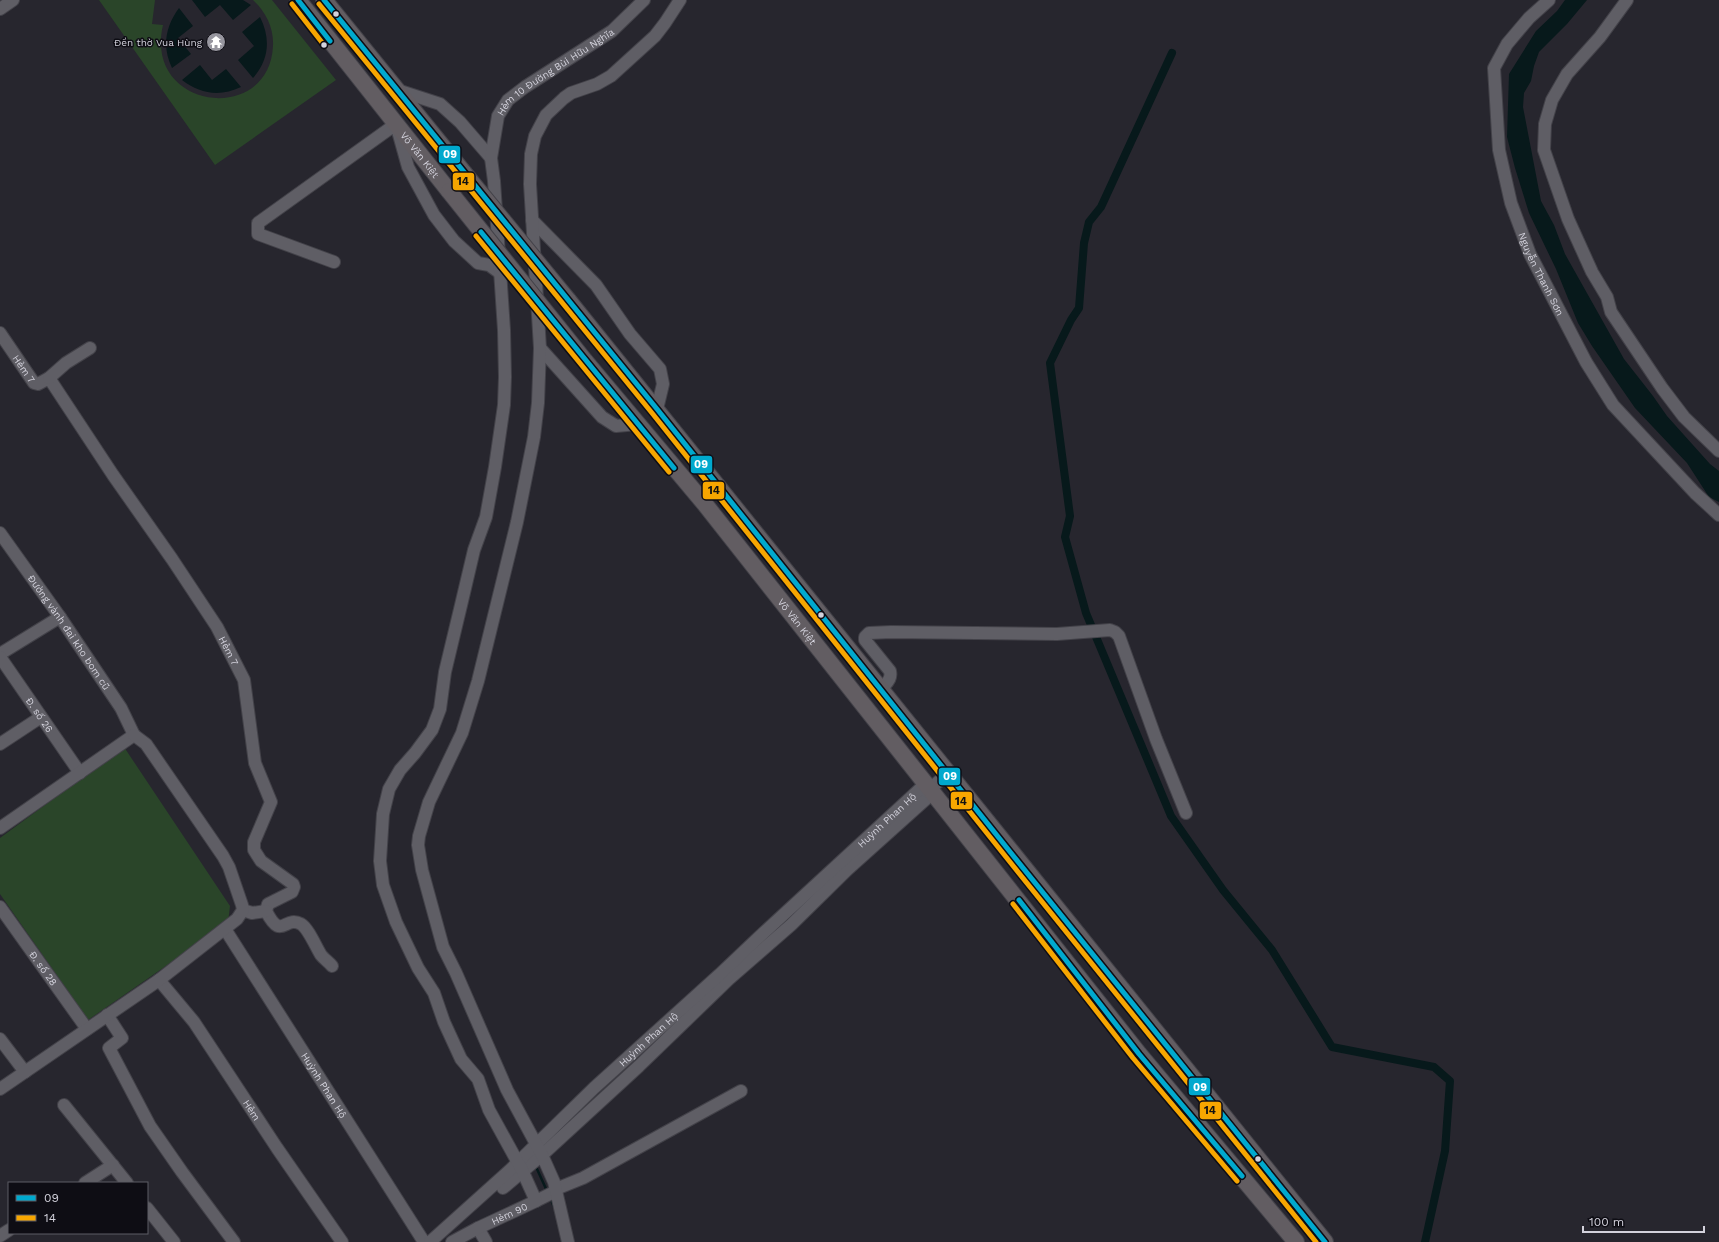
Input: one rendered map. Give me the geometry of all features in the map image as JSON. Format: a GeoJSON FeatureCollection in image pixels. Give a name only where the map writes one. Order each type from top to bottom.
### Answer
{"type":"FeatureCollection","features":[{"type":"Feature","properties":{"kind":"main road","name":"Võ Văn Kiệt"},"geometry":{"type":"LineString","coordinates":[[298,0],[585,361],[704,503],[1139,1054],[1296,1242]]}},
{"type":"Feature","properties":{"kind":"main road"},"geometry":{"type":"LineString","coordinates":[[324,0],[657,409],[948,774],[1325,1242]]}},
{"type":"Feature","properties":{"kind":"street"},"geometry":{"type":"LineString","coordinates":[[0,9],[13,0]]}},
{"type":"Feature","properties":{"kind":"street","name":"Hẻm 10 Đường Bùi Hữu Nghĩa"},"geometry":{"type":"LineString","coordinates":[[500,273],[491,158],[498,116],[508,100],[525,87],[612,31],[644,0]]}},
{"type":"Feature","properties":{"kind":"street"},"geometry":{"type":"LineString","coordinates":[[568,1242],[555,1190],[542,1155],[507,1090],[456,973],[443,947],[425,886],[418,845],[421,827],[429,802],[458,743],[478,681],[507,565],[534,437],[538,403],[540,348],[537,322],[530,184],[531,154],[535,136],[543,120],[552,108],[569,94],[597,84],[611,76],[655,36],[680,0]]}},
{"type":"Feature","properties":{"kind":"street","name":"Nguyễn Thanh Sơn"},"geometry":{"type":"LineString","coordinates":[[1549,0],[1529,18],[1507,44],[1494,68],[1499,150],[1511,203],[1530,254],[1586,362],[1613,405],[1694,493],[1719,515]]}},
{"type":"Feature","properties":{"kind":"street"},"geometry":{"type":"LineString","coordinates":[[1627,0],[1600,37],[1567,74],[1552,100],[1545,124],[1544,150],[1568,219],[1592,272],[1607,297],[1611,312],[1662,388],[1684,417],[1719,451]]}},
{"type":"Feature","properties":{"kind":"street"},"geometry":{"type":"LineString","coordinates":[[397,90],[440,104],[460,122],[491,158]]}},
{"type":"Feature","properties":{"kind":"street"},"geometry":{"type":"LineString","coordinates":[[334,262],[258,234],[258,223],[396,124],[408,167],[434,215],[454,241],[478,263],[489,265],[500,273]]}},
{"type":"Feature","properties":{"kind":"street"},"geometry":{"type":"LineString","coordinates":[[532,220],[596,286],[630,334],[660,369],[664,384],[657,409]]}},
{"type":"Feature","properties":{"kind":"street","name":"Hẻm 90"},"geometry":{"type":"LineString","coordinates":[[452,1242],[538,1200],[489,1110],[478,1079],[461,1059],[444,1022],[434,993],[418,968],[396,922],[383,885],[380,860],[384,814],[389,789],[400,770],[432,730],[440,709],[445,672],[474,550],[486,517],[504,405],[504,330],[500,273]]}},
{"type":"Feature","properties":{"kind":"street","name":"Hẻm 7"},"geometry":{"type":"LineString","coordinates":[[0,333],[34,383],[38,384],[49,378],[217,627],[244,680],[255,763],[271,802],[254,842],[254,850],[261,861],[293,884],[294,887],[292,892],[268,904],[266,911]]}},
{"type":"Feature","properties":{"kind":"street"},"geometry":{"type":"LineString","coordinates":[[49,378],[66,364],[90,348]]}},
{"type":"Feature","properties":{"kind":"street"},"geometry":{"type":"LineString","coordinates":[[540,348],[602,417],[616,426],[638,424]]}},
{"type":"Feature","properties":{"kind":"street","name":"Đường vành đai kho bom cũ"},"geometry":{"type":"LineString","coordinates":[[0,533],[60,617],[121,708],[134,735]]}},
{"type":"Feature","properties":{"kind":"street"},"geometry":{"type":"LineString","coordinates":[[0,656],[60,617]]}},
{"type":"Feature","properties":{"kind":"street"},"geometry":{"type":"LineString","coordinates":[[881,690],[890,679],[890,671],[865,640],[865,637],[869,633],[1057,634],[1103,630],[1115,632],[1119,636],[1156,739],[1186,813]]}},
{"type":"Feature","properties":{"kind":"street","name":"Đ. số 26"},"geometry":{"type":"LineString","coordinates":[[0,656],[80,773]]}},
{"type":"Feature","properties":{"kind":"street"},"geometry":{"type":"LineString","coordinates":[[0,744],[41,717]]}},
{"type":"Feature","properties":{"kind":"street"},"geometry":{"type":"LineString","coordinates":[[0,828],[134,735],[146,744],[223,856],[229,867],[243,910],[237,919],[159,980],[0,1089]]}},
{"type":"Feature","properties":{"kind":"street"},"geometry":{"type":"LineString","coordinates":[[929,789],[948,774]]}},
{"type":"Feature","properties":{"kind":"street","name":"Huỳnh Phan Hộ"},"geometry":{"type":"LineString","coordinates":[[225,928],[423,1241],[467,1210],[520,1166],[542,1155],[639,1066],[729,979],[791,925],[848,869],[926,799],[929,789],[920,789],[914,794],[719,975],[594,1088],[536,1144],[520,1166],[442,1242]]}},
{"type":"Feature","properties":{"kind":"street","name":"Đ. số 28"},"geometry":{"type":"LineString","coordinates":[[0,907],[87,1029]]}},
{"type":"Feature","properties":{"kind":"street"},"geometry":{"type":"LineString","coordinates":[[243,910],[252,913],[266,911],[272,923],[276,926],[294,922],[302,925],[323,957],[332,966]]}},
{"type":"Feature","properties":{"kind":"street","name":"Hẻm"},"geometry":{"type":"LineString","coordinates":[[159,980],[194,1022],[277,1148],[342,1242]]}},
{"type":"Feature","properties":{"kind":"street"},"geometry":{"type":"LineString","coordinates":[[107,1015],[122,1038],[109,1048],[150,1126],[234,1242]]}},
{"type":"Feature","properties":{"kind":"street"},"geometry":{"type":"LineString","coordinates":[[0,1039],[25,1072]]}},
{"type":"Feature","properties":{"kind":"street"},"geometry":{"type":"LineString","coordinates":[[538,1200],[555,1190],[583,1178],[741,1091]]}},
{"type":"Feature","properties":{"kind":"street"},"geometry":{"type":"LineString","coordinates":[[64,1105],[126,1182]]}},
{"type":"Feature","properties":{"kind":"street"},"geometry":{"type":"LineString","coordinates":[[86,1182],[113,1165]]}},
{"type":"Feature","properties":{"kind":"street"},"geometry":{"type":"LineString","coordinates":[[148,1209],[174,1242]]}},
{"type":"Feature","properties":{"kind":"street"},"geometry":{"type":"LineString","coordinates":[[478,1228],[486,1242]]}},
{"type":"Feature","properties":{"kind":"green space"},"geometry":{"type":"Polygon","coordinates":[[[99,0],[155,0],[152,24],[163,25],[162,54],[171,75],[188,90],[209,97],[231,97],[251,88],[266,72],[273,46],[271,27],[262,10],[253,0],[272,0],[336,80],[215,165],[99,0]]]}},
{"type":"Feature","properties":{"kind":"green space"},"geometry":{"type":"Polygon","coordinates":[[[124,747],[230,906],[228,923],[88,1020],[0,894],[0,838],[124,747]]]}},
{"type":"Feature","properties":{"kind":"shaded area"},"geometry":{"type":"Polygon","coordinates":[[[192,0],[243,0],[251,5],[233,20],[220,5],[205,17],[192,0]]]}},
{"type":"Feature","properties":{"kind":"shaded area"},"geometry":{"type":"Polygon","coordinates":[[[1565,0],[1587,0],[1567,24],[1539,52],[1531,81],[1524,93],[1523,107],[1541,201],[1554,225],[1565,254],[1624,359],[1667,416],[1710,464],[1719,471],[1719,502],[1709,497],[1687,463],[1635,408],[1592,346],[1578,323],[1556,269],[1529,213],[1515,168],[1507,137],[1509,74],[1536,31],[1557,11],[1565,0]]]}},
{"type":"Feature","properties":{"kind":"shaded area"},"geometry":{"type":"Polygon","coordinates":[[[179,8],[193,26],[178,38],[191,54],[172,68],[167,52],[166,37],[174,15],[179,8]]]}},
{"type":"Feature","properties":{"kind":"shaded area"},"geometry":{"type":"Polygon","coordinates":[[[260,17],[266,33],[267,49],[262,64],[253,78],[238,60],[254,46],[242,32],[260,17]]]}},
{"type":"Feature","properties":{"kind":"shaded area"},"geometry":{"type":"Polygon","coordinates":[[[200,65],[212,80],[226,69],[241,87],[218,93],[203,91],[182,80],[200,65]]]}},
{"type":"Feature","properties":{"kind":"waterway"},"geometry":{"type":"LineString","coordinates":[[1172,53],[1101,207],[1089,222],[1084,243],[1079,308],[1071,320],[1050,363],[1070,516],[1065,537],[1086,613],[1171,816],[1223,890],[1272,950],[1332,1047],[1434,1067],[1450,1081],[1445,1151],[1425,1242]]}},
{"type":"Feature","properties":{"kind":"waterway"},"geometry":{"type":"LineString","coordinates":[[537,1169],[547,1191]]}},
{"type":"Feature","properties":{"kind":"waterway"},"geometry":{"type":"LineString","coordinates":[[550,1197],[554,1207]]}},
{"type":"Feature","properties":{"kind":"transit line","name":"09"},"geometry":{"type":"LineString","coordinates":[[298,0],[330,41]]}},
{"type":"Feature","properties":{"kind":"transit line","name":"09"},"geometry":{"type":"LineString","coordinates":[[324,0],[657,409],[1011,853],[1325,1242]]}},
{"type":"Feature","properties":{"kind":"transit line","name":"14"},"geometry":{"type":"LineString","coordinates":[[292,4],[324,45]]}},
{"type":"Feature","properties":{"kind":"transit line","name":"14"},"geometry":{"type":"LineString","coordinates":[[319,4],[652,413],[1006,857],[1316,1242]]}},
{"type":"Feature","properties":{"kind":"transit line","name":"09"},"geometry":{"type":"LineString","coordinates":[[481,232],[674,468]]}},
{"type":"Feature","properties":{"kind":"transit line","name":"14"},"geometry":{"type":"LineString","coordinates":[[476,236],[669,472]]}},
{"type":"Feature","properties":{"kind":"transit line","name":"09"},"geometry":{"type":"LineString","coordinates":[[1019,900],[1139,1054],[1242,1176]]}},
{"type":"Feature","properties":{"kind":"transit line","name":"14"},"geometry":{"type":"LineString","coordinates":[[1013,904],[1133,1058],[1237,1181]]}},
{"type":"Feature","properties":{"kind":"place","name":"Đền thờ Vua Hùng"},"geometry":{"type":"Point","coordinates":[216,42]}}]}
